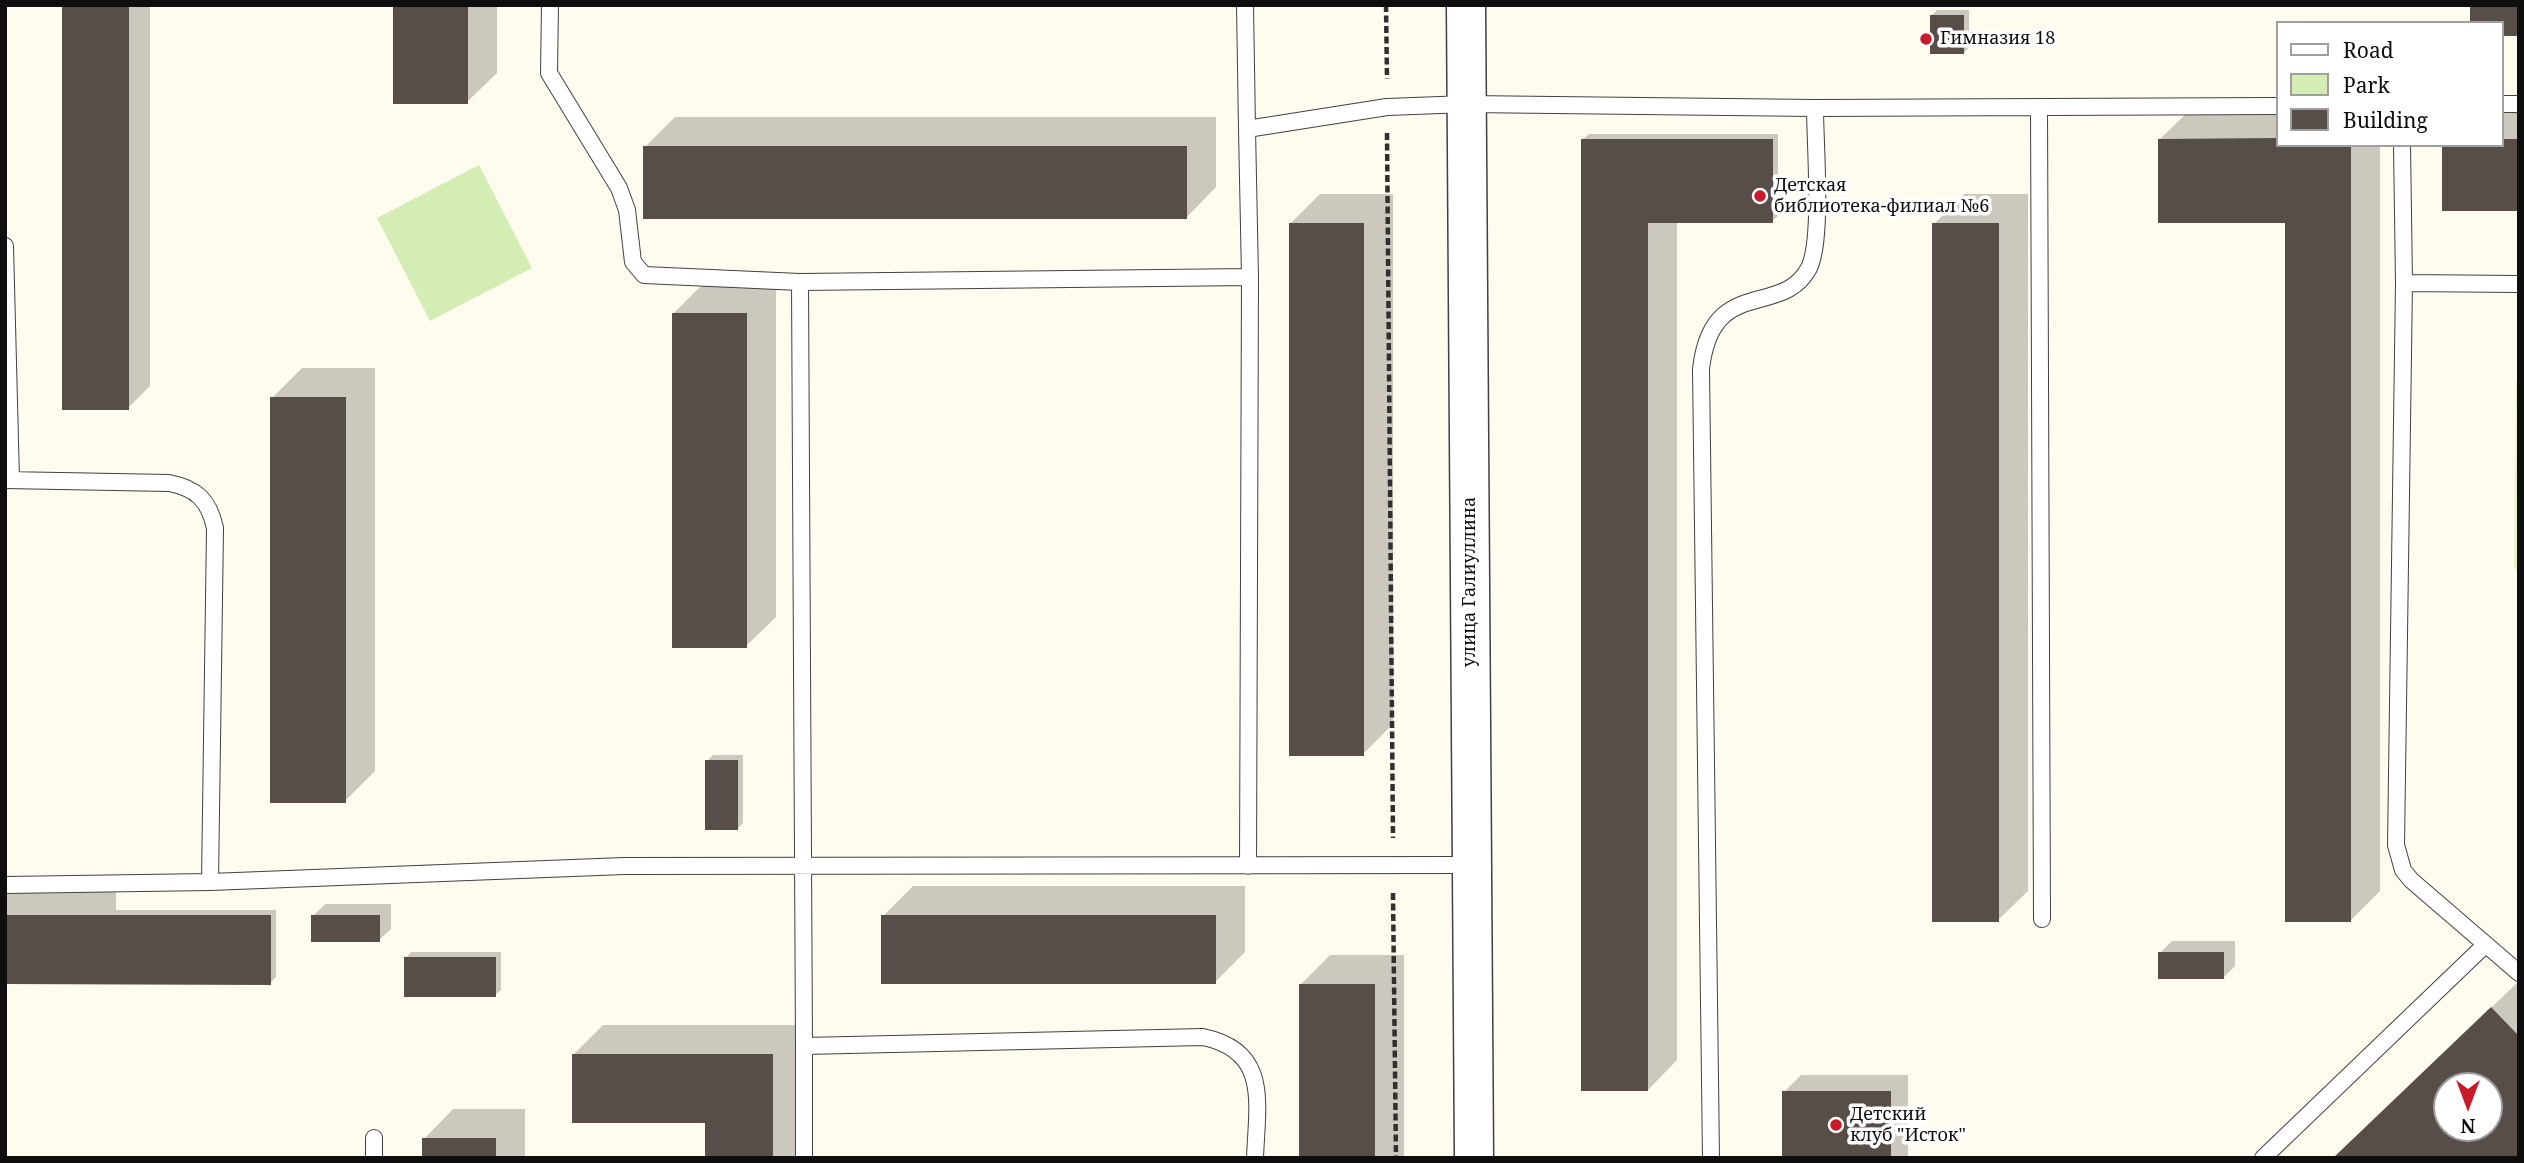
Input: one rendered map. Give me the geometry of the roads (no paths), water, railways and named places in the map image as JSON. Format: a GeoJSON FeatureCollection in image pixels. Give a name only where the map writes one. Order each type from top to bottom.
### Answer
{"type":"FeatureCollection","features":[{"type":"Feature","properties":{"kind":"street","name":"улица Галиуллина"},"geometry":{"type":"LineString","coordinates":[[1466,5],[1474,1158]]}},
{"type":"Feature","properties":{"kind":"lane"},"geometry":{"type":"LineString","coordinates":[[550,5],[549,73],[619,188],[627,210],[633,262],[643,275],[800,282],[1250,277]]}},
{"type":"Feature","properties":{"kind":"lane"},"geometry":{"type":"LineString","coordinates":[[1245,5],[1250,277],[1248,866]]}},
{"type":"Feature","properties":{"kind":"lane"},"geometry":{"type":"LineString","coordinates":[[1247,129],[1387,107],[1467,104],[1815,108],[2276,106]]}},
{"type":"Feature","properties":{"kind":"lane"},"geometry":{"type":"LineString","coordinates":[[2039,107],[2042,919]]}},
{"type":"Feature","properties":{"kind":"lane"},"geometry":{"type":"LineString","coordinates":[[1711,1158],[1701,369],[1703,346],[1714,324],[1729,310],[1797,283],[1809,267],[1815,240],[1815,108]]}},
{"type":"Feature","properties":{"kind":"lane"},"geometry":{"type":"LineString","coordinates":[[2402,147],[2404,283],[2396,845],[2403,870],[2411,880],[2519,973]]}},
{"type":"Feature","properties":{"kind":"lane"},"geometry":{"type":"LineString","coordinates":[[5,246],[8,480],[169,483],[186,486],[201,496],[211,511],[215,528],[211,882]]}},
{"type":"Feature","properties":{"kind":"lane"},"geometry":{"type":"LineString","coordinates":[[800,282],[804,1158]]}},
{"type":"Feature","properties":{"kind":"lane"},"geometry":{"type":"LineString","coordinates":[[2404,283],[2519,284]]}},
{"type":"Feature","properties":{"kind":"lane"},"geometry":{"type":"LineString","coordinates":[[5,885],[211,882],[624,866],[1471,865]]}},
{"type":"Feature","properties":{"kind":"lane"},"geometry":{"type":"LineString","coordinates":[[2263,1158],[2485,945]]}},
{"type":"Feature","properties":{"kind":"lane"},"geometry":{"type":"LineString","coordinates":[[804,1046],[1203,1037],[1224,1041],[1241,1053],[1253,1071],[1257,1091],[1255,1158]]}},
{"type":"Feature","properties":{"kind":"lane"},"geometry":{"type":"LineString","coordinates":[[374,1138],[374,1158]]}},
{"type":"Feature","properties":{"kind":"place","name":"Гимназия 18"},"geometry":{"type":"Point","coordinates":[1926,39]}},
{"type":"Feature","properties":{"kind":"place","name":"Детская библиотека-филиал №6"},"geometry":{"type":"Point","coordinates":[1760,196]}},
{"type":"Feature","properties":{"kind":"place","name":"Детский клуб \"Исток\""},"geometry":{"type":"Point","coordinates":[1836,1125]}}]}
